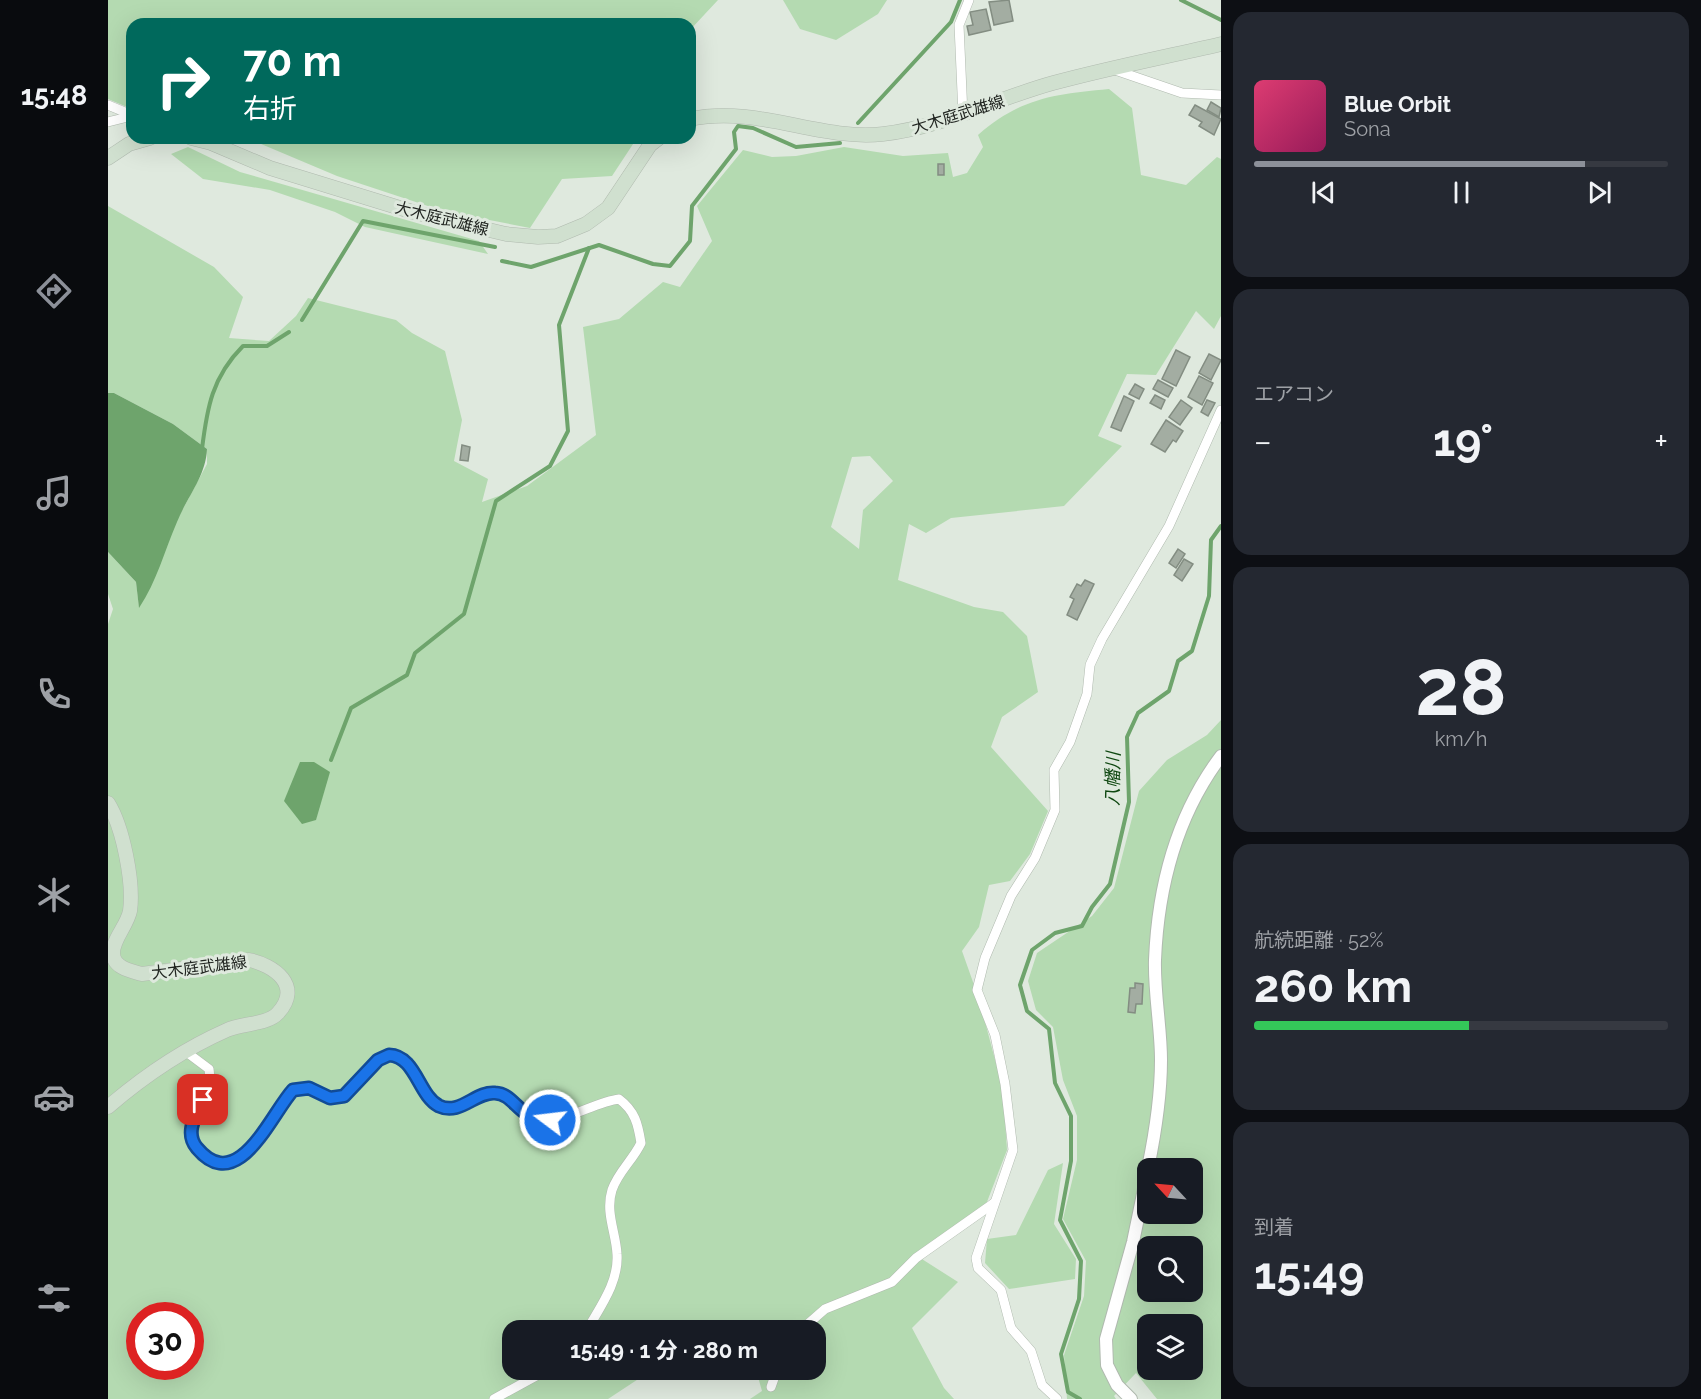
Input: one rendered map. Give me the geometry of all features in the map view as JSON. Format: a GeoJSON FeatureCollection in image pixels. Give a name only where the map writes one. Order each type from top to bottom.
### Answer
{"type":"FeatureCollection","features":[{"type":"Feature","properties":{"kind":"main road","name":"大木庭武雄線"},"geometry":{"type":"LineString","coordinates":[[696,118],[717,114],[752,116],[842,132],[880,134],[922,129],[1051,84],[1221,44]]}},
{"type":"Feature","properties":{"kind":"main road"},"geometry":{"type":"LineString","coordinates":[[108,158],[129,144]]}},
{"type":"Feature","properties":{"kind":"main road","name":"大木庭武雄線"},"geometry":{"type":"LineString","coordinates":[[213,144],[270,168],[412,212],[506,234],[538,237],[557,236],[586,224],[608,208],[652,144]]}},
{"type":"Feature","properties":{"kind":"main road","name":"大木庭武雄線"},"geometry":{"type":"LineString","coordinates":[[108,803],[119,825],[129,885],[130,912],[115,945],[113,955],[117,963],[126,970],[142,974],[249,960],[263,963],[279,972],[286,982],[286,998],[279,1012],[268,1020],[229,1029],[185,1052],[108,1107]]}},
{"type":"Feature","properties":{"kind":"street"},"geometry":{"type":"LineString","coordinates":[[963,115],[959,25],[969,0]]}},
{"type":"Feature","properties":{"kind":"street"},"geometry":{"type":"LineString","coordinates":[[1112,69],[1182,93],[1221,95]]}},
{"type":"Feature","properties":{"kind":"street"},"geometry":{"type":"LineString","coordinates":[[108,105],[126,113]]}},
{"type":"Feature","properties":{"kind":"street"},"geometry":{"type":"LineString","coordinates":[[108,122],[126,118]]}},
{"type":"Feature","properties":{"kind":"street"},"geometry":{"type":"LineString","coordinates":[[1057,1399],[1042,1385],[1031,1351],[1011,1328],[1001,1290],[978,1268],[975,1258],[1012,1150],[1005,1084],[995,1035],[977,990],[985,958],[1011,896],[1035,858],[1055,810],[1054,770],[1070,742],[1087,694],[1090,666],[1102,639],[1148,566],[1169,526],[1221,410]]}},
{"type":"Feature","properties":{"kind":"street"},"geometry":{"type":"LineString","coordinates":[[1150,1158],[1161,1061],[1155,961],[1166,868],[1183,819],[1221,756]]}},
{"type":"Feature","properties":{"kind":"street"},"geometry":{"type":"LineString","coordinates":[[185,1052],[209,1069],[211,1084],[191,1130],[193,1144],[204,1156],[224,1163],[240,1158],[261,1140],[279,1105],[293,1090],[309,1088],[330,1098],[344,1096],[378,1060],[389,1055],[404,1060],[431,1099],[440,1106],[460,1107],[485,1092],[499,1093],[535,1120],[550,1120],[602,1101],[619,1100],[630,1107],[637,1120],[642,1143],[612,1191],[609,1210],[617,1253],[617,1268],[611,1286],[592,1320]]}},
{"type":"Feature","properties":{"kind":"street"},"geometry":{"type":"LineString","coordinates":[[812,1320],[825,1309],[892,1282],[916,1258],[994,1203]]}},
{"type":"Feature","properties":{"kind":"street"},"geometry":{"type":"LineString","coordinates":[[1131,1399],[1117,1385],[1107,1365],[1106,1339],[1137,1223]]}},
{"type":"Feature","properties":{"kind":"street"},"geometry":{"type":"LineString","coordinates":[[494,1399],[529,1380]]}},
{"type":"Feature","properties":{"kind":"street"},"geometry":{"type":"LineString","coordinates":[[771,1387],[773,1380]]}},
{"type":"Feature","properties":{"kind":"shaded area"},"geometry":{"type":"Polygon","coordinates":[[[108,0],[718,0],[696,24],[696,18],[126,18],[126,106],[108,99],[108,0]]]}},
{"type":"Feature","properties":{"kind":"shaded area"},"geometry":{"type":"Polygon","coordinates":[[[783,0],[887,0],[878,14],[836,40],[800,29],[783,0]]]}},
{"type":"Feature","properties":{"kind":"shaded area"},"geometry":{"type":"Polygon","coordinates":[[[1109,89],[1132,108],[1141,175],[1186,185],[1217,157],[1221,159],[1221,316],[1214,329],[1196,311],[1156,375],[1127,374],[1098,436],[1122,446],[1064,506],[951,518],[926,533],[909,524],[898,580],[974,607],[1003,612],[1027,636],[1038,692],[1002,717],[991,747],[1048,811],[1030,854],[1010,881],[989,885],[979,927],[962,951],[979,999],[1003,1090],[1007,1150],[985,1207],[914,1254],[958,1282],[912,1328],[944,1388],[954,1399],[750,1399],[762,1391],[759,1380],[826,1380],[826,1320],[502,1320],[502,1380],[637,1380],[608,1399],[108,1399],[108,624],[113,609],[108,594],[108,552],[136,582],[139,607],[177,520],[207,464],[207,449],[173,424],[114,393],[108,393],[108,206],[214,267],[243,297],[229,338],[269,341],[296,316],[308,298],[396,320],[412,333],[445,351],[462,420],[454,461],[488,479],[482,502],[527,486],[596,435],[583,327],[619,319],[663,282],[680,287],[712,241],[697,206],[743,150],[772,157],[796,156],[844,147],[903,156],[948,153],[953,177],[967,173],[983,147],[978,135],[993,123],[1024,106],[1055,96],[1109,89]],[[870,456],[852,457],[831,527],[859,549],[863,510],[893,481],[870,456]]]}},
{"type":"Feature","properties":{"kind":"shaded area"},"geometry":{"type":"Polygon","coordinates":[[[261,144],[633,144],[612,176],[562,179],[530,228],[443,211],[337,176],[261,144]]]}},
{"type":"Feature","properties":{"kind":"shaded area"},"geometry":{"type":"Polygon","coordinates":[[[188,147],[240,172],[479,241],[488,254],[365,227],[335,212],[270,190],[203,179],[171,154],[188,147]]]}},
{"type":"Feature","properties":{"kind":"shaded area"},"geometry":{"type":"Polygon","coordinates":[[[108,393],[114,393],[173,424],[207,449],[200,477],[181,513],[151,587],[139,608],[136,582],[108,552],[108,393]]]}},
{"type":"Feature","properties":{"kind":"shaded area"},"geometry":{"type":"Polygon","coordinates":[[[1221,720],[1221,1399],[1157,1399],[1142,1380],[1203,1380],[1203,1314],[1137,1314],[1137,1374],[1114,1396],[1116,1399],[1067,1399],[1064,1355],[1084,1296],[1086,1261],[1063,1219],[1077,1160],[1077,1116],[1063,1080],[1053,1027],[1036,1010],[1028,981],[1037,953],[1092,916],[1114,888],[1139,791],[1167,760],[1207,735],[1221,720]]]}},
{"type":"Feature","properties":{"kind":"shaded area"},"geometry":{"type":"Polygon","coordinates":[[[300,762],[314,762],[330,772],[316,820],[302,824],[284,801],[300,762]]]}},
{"type":"Feature","properties":{"kind":"shaded area"},"geometry":{"type":"Polygon","coordinates":[[[1063,1163],[1054,1224],[1076,1259],[1075,1279],[1009,1289],[985,1263],[987,1239],[1016,1235],[1048,1170],[1063,1163]]]}},
{"type":"Feature","properties":{"kind":"building"},"geometry":{"type":"Polygon","coordinates":[[[1009,0],[1013,21],[994,25],[989,2],[1009,0]]]}},
{"type":"Feature","properties":{"kind":"building"},"geometry":{"type":"Polygon","coordinates":[[[986,9],[991,30],[969,35],[967,26],[973,25],[970,12],[986,9]]]}},
{"type":"Feature","properties":{"kind":"building"},"geometry":{"type":"Polygon","coordinates":[[[1211,102],[1221,108],[1219,117],[1207,110],[1211,102]]]}},
{"type":"Feature","properties":{"kind":"building"},"geometry":{"type":"Polygon","coordinates":[[[1195,105],[1221,119],[1214,135],[1199,126],[1202,122],[1189,115],[1195,105]]]}},
{"type":"Feature","properties":{"kind":"building"},"geometry":{"type":"Polygon","coordinates":[[[938,164],[944,164],[944,175],[938,175],[938,164]]]}},
{"type":"Feature","properties":{"kind":"building"},"geometry":{"type":"Polygon","coordinates":[[[1176,350],[1190,357],[1176,386],[1162,379],[1176,350]]]}},
{"type":"Feature","properties":{"kind":"building"},"geometry":{"type":"Polygon","coordinates":[[[1209,354],[1221,360],[1211,380],[1199,373],[1209,354]]]}},
{"type":"Feature","properties":{"kind":"building"},"geometry":{"type":"Polygon","coordinates":[[[1199,376],[1213,383],[1202,405],[1188,397],[1199,376]]]}},
{"type":"Feature","properties":{"kind":"building"},"geometry":{"type":"Polygon","coordinates":[[[1158,380],[1173,388],[1168,397],[1153,389],[1158,380]]]}},
{"type":"Feature","properties":{"kind":"building"},"geometry":{"type":"Polygon","coordinates":[[[1135,384],[1144,389],[1139,399],[1129,394],[1135,384]]]}},
{"type":"Feature","properties":{"kind":"building"},"geometry":{"type":"Polygon","coordinates":[[[1155,395],[1165,400],[1161,409],[1150,403],[1155,395]]]}},
{"type":"Feature","properties":{"kind":"building"},"geometry":{"type":"Polygon","coordinates":[[[1124,396],[1134,401],[1121,431],[1111,427],[1124,396]]]}},
{"type":"Feature","properties":{"kind":"building"},"geometry":{"type":"Polygon","coordinates":[[[1181,400],[1192,408],[1180,425],[1169,417],[1181,400]]]}},
{"type":"Feature","properties":{"kind":"building"},"geometry":{"type":"Polygon","coordinates":[[[1207,400],[1215,403],[1208,416],[1201,412],[1207,400]]]}},
{"type":"Feature","properties":{"kind":"building"},"geometry":{"type":"Polygon","coordinates":[[[1166,420],[1183,431],[1176,442],[1173,440],[1165,452],[1151,444],[1166,420]]]}},
{"type":"Feature","properties":{"kind":"building"},"geometry":{"type":"Polygon","coordinates":[[[462,445],[470,447],[468,461],[460,460],[462,445]]]}},
{"type":"Feature","properties":{"kind":"building"},"geometry":{"type":"Polygon","coordinates":[[[1178,549],[1185,554],[1176,568],[1169,563],[1178,549]]]}},
{"type":"Feature","properties":{"kind":"building"},"geometry":{"type":"Polygon","coordinates":[[[1184,559],[1193,564],[1182,581],[1174,575],[1184,559]]]}},
{"type":"Feature","properties":{"kind":"building"},"geometry":{"type":"Polygon","coordinates":[[[1085,580],[1094,584],[1077,620],[1067,615],[1074,599],[1070,597],[1077,584],[1081,586],[1085,580]]]}},
{"type":"Feature","properties":{"kind":"building"},"geometry":{"type":"Polygon","coordinates":[[[1135,983],[1143,984],[1142,1004],[1136,1004],[1135,1013],[1128,1012],[1130,988],[1135,988],[1135,983]]]}},
{"type":"Feature","properties":{"kind":"waterway"},"geometry":{"type":"LineString","coordinates":[[858,123],[951,22],[960,0]]}},
{"type":"Feature","properties":{"kind":"waterway"},"geometry":{"type":"LineString","coordinates":[[1181,0],[1221,20]]}},
{"type":"Feature","properties":{"kind":"waterway"},"geometry":{"type":"LineString","coordinates":[[502,261],[531,267],[599,245],[653,264],[670,266],[690,241],[692,206],[736,149],[734,132],[738,126],[753,128],[796,147],[840,143]]}},
{"type":"Feature","properties":{"kind":"waterway"},"geometry":{"type":"LineString","coordinates":[[302,320],[363,221],[495,247]]}},
{"type":"Feature","properties":{"kind":"waterway"},"geometry":{"type":"LineString","coordinates":[[331,760],[351,708],[407,675],[415,653],[464,614],[496,501],[550,466],[568,431],[559,325],[589,248]]}},
{"type":"Feature","properties":{"kind":"waterway"},"geometry":{"type":"LineString","coordinates":[[202,449],[209,407],[224,369],[243,346],[267,346],[289,332]]}},
{"type":"Feature","properties":{"kind":"waterway","name":"八幡川"},"geometry":{"type":"LineString","coordinates":[[1080,1399],[1068,1392],[1061,1354],[1079,1299],[1081,1261],[1060,1220],[1071,1161],[1071,1116],[1055,1083],[1049,1029],[1027,1011],[1020,985],[1032,950],[1055,933],[1082,926],[1092,907],[1110,884],[1129,802],[1127,737],[1138,713],[1169,691],[1178,661],[1192,651],[1209,596],[1211,540],[1221,526]]}},
{"type":"Feature","properties":{"kind":"route"},"geometry":{"type":"LineString","coordinates":[[203,1100],[191,1130],[193,1144],[204,1156],[224,1163],[240,1158],[261,1140],[279,1105],[293,1090],[309,1088],[330,1098],[344,1096],[378,1060],[389,1055],[404,1060],[431,1099],[440,1106],[460,1107],[485,1092],[499,1093],[527,1116],[535,1120],[550,1120]]}}]}
